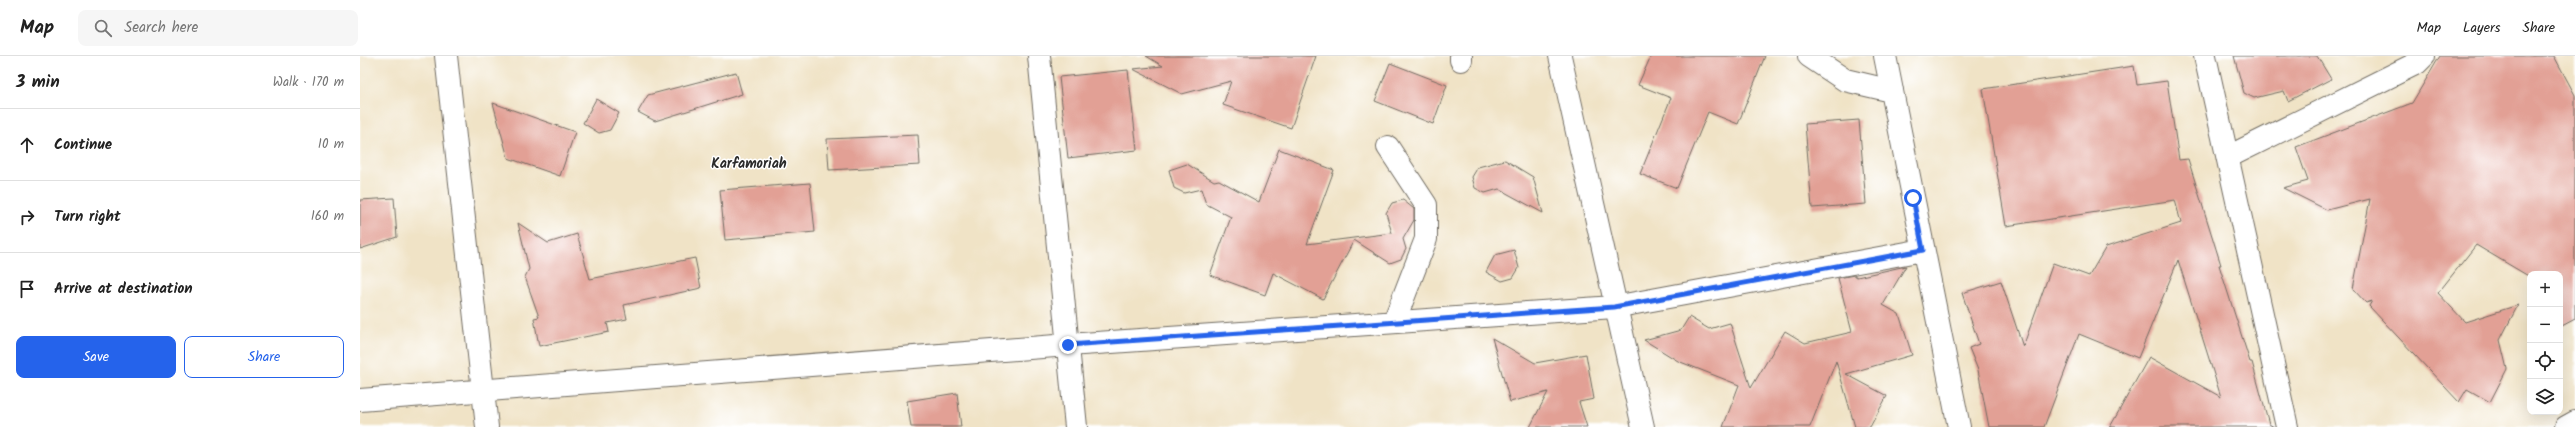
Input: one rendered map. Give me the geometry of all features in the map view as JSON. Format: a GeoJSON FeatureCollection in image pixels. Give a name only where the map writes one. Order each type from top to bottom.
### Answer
{"type":"FeatureCollection","features":[{"type":"Feature","properties":{"kind":"main road"},"geometry":{"type":"LineString","coordinates":[[446,56],[487,427]]}},
{"type":"Feature","properties":{"kind":"main road"},"geometry":{"type":"LineString","coordinates":[[1039,56],[1076,427]]}},
{"type":"Feature","properties":{"kind":"main road"},"geometry":{"type":"LineString","coordinates":[[1560,56],[1614,307],[1643,427]]}},
{"type":"Feature","properties":{"kind":"main road"},"geometry":{"type":"LineString","coordinates":[[1809,56],[1845,80],[1892,92]]}},
{"type":"Feature","properties":{"kind":"main road"},"geometry":{"type":"LineString","coordinates":[[1885,56],[1959,427]]}},
{"type":"Feature","properties":{"kind":"main road"},"geometry":{"type":"LineString","coordinates":[[2205,56],[2287,427]]}},
{"type":"Feature","properties":{"kind":"main road"},"geometry":{"type":"LineString","coordinates":[[2228,158],[2417,62],[2424,56]]}},
{"type":"Feature","properties":{"kind":"main road"},"geometry":{"type":"LineString","coordinates":[[1388,147],[1426,205],[1426,239],[1394,322]]}},
{"type":"Feature","properties":{"kind":"main road"},"geometry":{"type":"LineString","coordinates":[[360,400],[1068,345],[1614,307],[1923,250]]}},
{"type":"Feature","properties":{"kind":"main road"},"geometry":{"type":"LineString","coordinates":[[2566,427],[2575,422]]}},
{"type":"Feature","properties":{"kind":"building"},"geometry":{"type":"Polygon","coordinates":[[[1146,56],[1316,56],[1291,128],[1223,105],[1231,81],[1182,94],[1133,69],[1163,66],[1146,56]]]}},
{"type":"Feature","properties":{"kind":"building"},"geometry":{"type":"Polygon","coordinates":[[[1651,56],[1765,56],[1738,124],[1708,112],[1677,188],[1640,174],[1671,98],[1638,85],[1651,56]]]}},
{"type":"Feature","properties":{"kind":"building"},"geometry":{"type":"Polygon","coordinates":[[[2234,56],[2317,56],[2331,79],[2288,101],[2284,91],[2254,98],[2244,93],[2234,56]]]}},
{"type":"Feature","properties":{"kind":"building"},"geometry":{"type":"Polygon","coordinates":[[[2440,56],[2554,56],[2575,95],[2575,319],[2563,325],[2563,271],[2527,271],[2527,275],[2476,245],[2438,293],[2465,322],[2518,305],[2500,340],[2507,369],[2490,402],[2467,389],[2459,402],[2369,306],[2372,301],[2366,303],[2353,289],[2370,199],[2327,210],[2283,188],[2308,181],[2296,147],[2412,103],[2440,56]]]}},
{"type":"Feature","properties":{"kind":"building"},"geometry":{"type":"Polygon","coordinates":[[[1390,63],[1447,85],[1433,124],[1375,101],[1390,63]]]}},
{"type":"Feature","properties":{"kind":"building"},"geometry":{"type":"Polygon","coordinates":[[[2134,66],[2137,85],[2167,81],[2179,160],[2188,159],[2221,265],[2219,265],[2250,362],[2252,362],[2269,424],[2274,427],[2110,427],[2149,357],[2221,397],[2178,260],[2138,358],[2079,334],[2044,427],[1989,427],[1978,370],[1969,348],[1979,344],[1962,293],[2001,281],[2023,347],[2053,263],[2089,276],[2106,247],[2181,223],[2175,200],[2006,226],[1983,89],[2134,66]]]}},
{"type":"Feature","properties":{"kind":"building"},"geometry":{"type":"Polygon","coordinates":[[[1128,70],[1137,150],[1068,158],[1059,77],[1128,70]]]}},
{"type":"Feature","properties":{"kind":"building"},"geometry":{"type":"Polygon","coordinates":[[[736,72],[742,94],[655,121],[638,112],[648,95],[736,72]]]}},
{"type":"Feature","properties":{"kind":"building"},"geometry":{"type":"Polygon","coordinates":[[[596,99],[619,113],[610,130],[599,133],[583,123],[596,99]]]}},
{"type":"Feature","properties":{"kind":"building"},"geometry":{"type":"Polygon","coordinates":[[[493,103],[575,132],[560,176],[508,158],[493,103]]]}},
{"type":"Feature","properties":{"kind":"building"},"geometry":{"type":"Polygon","coordinates":[[[1859,120],[1866,204],[1812,208],[1805,124],[1859,120]]]}},
{"type":"Feature","properties":{"kind":"building"},"geometry":{"type":"Polygon","coordinates":[[[918,135],[920,165],[829,170],[827,139],[918,135]]]}},
{"type":"Feature","properties":{"kind":"building"},"geometry":{"type":"Polygon","coordinates":[[[1279,149],[1334,170],[1307,244],[1392,233],[1386,213],[1392,203],[1403,200],[1414,209],[1414,220],[1403,239],[1406,249],[1401,259],[1390,263],[1354,240],[1323,299],[1273,273],[1265,295],[1210,275],[1231,217],[1206,204],[1201,189],[1184,193],[1174,188],[1169,170],[1187,164],[1214,181],[1219,180],[1259,202],[1279,149]]]}},
{"type":"Feature","properties":{"kind":"building"},"geometry":{"type":"Polygon","coordinates":[[[1505,160],[1533,177],[1543,213],[1499,189],[1485,193],[1475,188],[1472,177],[1478,167],[1505,160]]]}},
{"type":"Feature","properties":{"kind":"building"},"geometry":{"type":"Polygon","coordinates":[[[810,183],[815,232],[725,240],[720,190],[810,183]]]}},
{"type":"Feature","properties":{"kind":"building"},"geometry":{"type":"Polygon","coordinates":[[[394,198],[397,237],[360,249],[360,200],[394,198]]]}},
{"type":"Feature","properties":{"kind":"building"},"geometry":{"type":"Polygon","coordinates":[[[518,223],[548,243],[577,234],[590,279],[695,258],[701,288],[624,305],[627,319],[607,323],[609,332],[539,346],[534,318],[539,317],[525,277],[529,269],[518,223]]]}},
{"type":"Feature","properties":{"kind":"building"},"geometry":{"type":"Polygon","coordinates":[[[1514,250],[1519,268],[1513,278],[1502,281],[1486,272],[1495,255],[1514,250]]]}},
{"type":"Feature","properties":{"kind":"building"},"geometry":{"type":"Polygon","coordinates":[[[1906,266],[1883,305],[1899,314],[1912,355],[1846,374],[1887,396],[1870,427],[1855,427],[1836,361],[1810,427],[1723,427],[1739,385],[1678,361],[1644,340],[1681,330],[1689,317],[1709,329],[1730,323],[1751,388],[1785,331],[1805,343],[1852,332],[1838,278],[1854,275],[1857,277],[1906,266]]]}},
{"type":"Feature","properties":{"kind":"building"},"geometry":{"type":"Polygon","coordinates":[[[1492,338],[1535,363],[1586,354],[1594,399],[1579,402],[1587,427],[1530,427],[1548,392],[1510,402],[1492,338]]]}},
{"type":"Feature","properties":{"kind":"building"},"geometry":{"type":"Polygon","coordinates":[[[957,393],[961,427],[911,427],[907,401],[957,393]]]}},
{"type":"Feature","properties":{"kind":"district","name":"Karfamoriah"},"geometry":{"type":"Point","coordinates":[749,164]}},
{"type":"Feature","properties":{"kind":"route"},"geometry":{"type":"LineString","coordinates":[[1068,345],[1614,307],[1923,250],[1913,198]]}}]}
